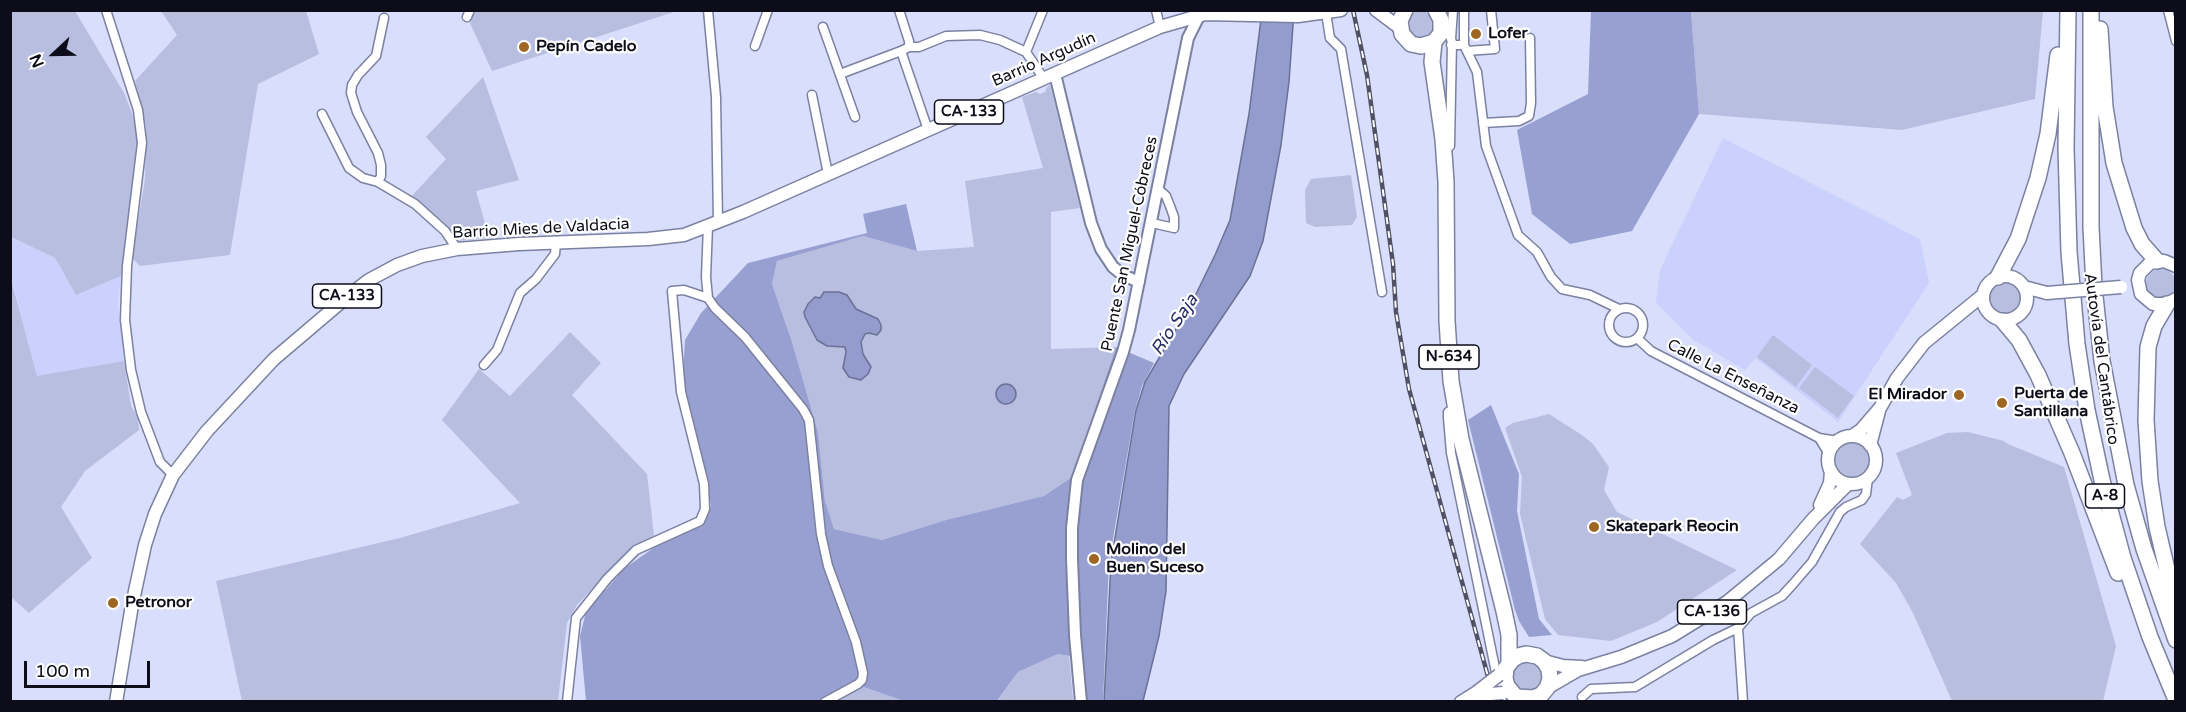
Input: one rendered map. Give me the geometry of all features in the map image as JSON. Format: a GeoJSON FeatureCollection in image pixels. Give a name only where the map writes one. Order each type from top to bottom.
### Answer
{"type":"FeatureCollection","features":[{"type":"Feature","properties":{"kind":"highway"},"geometry":{"type":"LineString","coordinates":[[1998,277],[2021,232],[2044,154],[2055,89],[2060,10]]}},
{"type":"Feature","properties":{"kind":"highway","name":"Autovía del Cantábrico"},"geometry":{"type":"LineString","coordinates":[[2068,10],[2066,168],[2068,252],[2082,381],[2099,468],[2120,549],[2142,616],[2175,700]]}},
{"type":"Feature","properties":{"kind":"highway","name":"Autovía del Cantábrico"},"geometry":{"type":"LineString","coordinates":[[2091,10],[2091,226],[2094,287],[2102,361],[2126,485],[2144,549],[2175,640]]}},
{"type":"Feature","properties":{"kind":"highway"},"geometry":{"type":"LineString","coordinates":[[2100,10],[2105,107],[2114,163],[2133,228],[2142,244],[2157,261]]}},
{"type":"Feature","properties":{"kind":"highway","name":"N-634"},"geometry":{"type":"LineString","coordinates":[[1402,16],[1405,40],[1417,46],[1428,64],[1437,98]]}},
{"type":"Feature","properties":{"kind":"highway","name":"N-634"},"geometry":{"type":"LineString","coordinates":[[1444,22],[1441,33],[1434,42],[1432,62],[1443,140],[1446,182],[1449,354],[1455,408],[1509,635],[1505,669],[1511,697]]}},
{"type":"Feature","properties":{"kind":"highway"},"geometry":{"type":"LineString","coordinates":[[1417,46],[1434,42]]}},
{"type":"Feature","properties":{"kind":"highway"},"geometry":{"type":"LineString","coordinates":[[2171,302],[2157,319],[2149,341],[2145,389],[2155,516],[2175,608]]}},
{"type":"Feature","properties":{"kind":"highway"},"geometry":{"type":"LineString","coordinates":[[1996,318],[2024,347],[2051,404],[2170,702]]}},
{"type":"Feature","properties":{"kind":"highway","name":"N-634"},"geometry":{"type":"LineString","coordinates":[[1504,611],[1517,637],[1550,674],[1542,695]]}},
{"type":"Feature","properties":{"kind":"highway"},"geometry":{"type":"LineString","coordinates":[[1505,669],[1518,656],[1537,657]]}},
{"type":"Feature","properties":{"kind":"highway"},"geometry":{"type":"LineString","coordinates":[[1511,697],[1530,699],[1542,695]]}},
{"type":"Feature","properties":{"kind":"main road","name":"CA-133"},"geometry":{"type":"LineString","coordinates":[[1326,12],[1341,10]]}},
{"type":"Feature","properties":{"kind":"main road"},"geometry":{"type":"LineString","coordinates":[[1376,10],[1402,16]]}},
{"type":"Feature","properties":{"kind":"main road","name":"Barrio Argudín"},"geometry":{"type":"LineString","coordinates":[[713,224],[1160,27],[1203,14],[1298,16],[1326,12]]}},
{"type":"Feature","properties":{"kind":"main road","name":"Barrio Mies de Valdacia"},"geometry":{"type":"LineString","coordinates":[[173,475],[200,439],[249,384],[294,340],[369,280],[397,265],[422,256],[457,249],[648,239],[684,235],[713,224]]}},
{"type":"Feature","properties":{"kind":"main road"},"geometry":{"type":"LineString","coordinates":[[2024,287],[2047,293],[2121,287],[2138,280],[2145,267],[2157,261],[2164,261],[2175,266]]}},
{"type":"Feature","properties":{"kind":"main road"},"geometry":{"type":"LineString","coordinates":[[1996,318],[1983,303],[1983,295],[1988,284],[1998,277],[2016,278],[2024,287],[2027,303]]}},
{"type":"Feature","properties":{"kind":"main road"},"geometry":{"type":"LineString","coordinates":[[2138,280],[2141,294]]}},
{"type":"Feature","properties":{"kind":"main road"},"geometry":{"type":"LineString","coordinates":[[2121,287],[2141,294],[2153,304],[2171,302]]}},
{"type":"Feature","properties":{"kind":"main road"},"geometry":{"type":"LineString","coordinates":[[1954,319],[1972,314],[2009,321],[2021,315],[2027,303],[2047,293]]}},
{"type":"Feature","properties":{"kind":"main road"},"geometry":{"type":"LineString","coordinates":[[1813,519],[1826,493],[1831,471],[1829,454],[1838,441],[1861,430],[1880,408],[1913,356],[1935,332],[1983,295]]}},
{"type":"Feature","properties":{"kind":"main road"},"geometry":{"type":"LineString","coordinates":[[1870,445],[1880,408]]}},
{"type":"Feature","properties":{"kind":"main road"},"geometry":{"type":"LineString","coordinates":[[1831,471],[1838,479],[1848,484],[1858,483],[1868,478],[1874,471],[1875,454],[1870,445],[1862,438],[1852,436]]}},
{"type":"Feature","properties":{"kind":"main road","name":"CA-133"},"geometry":{"type":"LineString","coordinates":[[116,702],[132,605],[145,545],[159,505],[173,475]]}},
{"type":"Feature","properties":{"kind":"main road"},"geometry":{"type":"LineString","coordinates":[[1813,519],[1848,484]]}},
{"type":"Feature","properties":{"kind":"main road","name":"CA-136"},"geometry":{"type":"LineString","coordinates":[[1586,667],[1657,643],[1700,621],[1763,573],[1795,542],[1813,519]]}},
{"type":"Feature","properties":{"kind":"main road"},"geometry":{"type":"LineString","coordinates":[[1537,657],[1563,666],[1586,667]]}},
{"type":"Feature","properties":{"kind":"main road"},"geometry":{"type":"LineString","coordinates":[[1542,695],[1570,674],[1586,667]]}},
{"type":"Feature","properties":{"kind":"main road"},"geometry":{"type":"LineString","coordinates":[[1470,697],[1505,669]]}},
{"type":"Feature","properties":{"kind":"main road"},"geometry":{"type":"LineString","coordinates":[[1470,697],[1511,697]]}},
{"type":"Feature","properties":{"kind":"street"},"geometry":{"type":"LineString","coordinates":[[106,10],[138,110],[142,143],[127,266],[125,320],[131,370],[141,411],[160,462],[173,475]]}},
{"type":"Feature","properties":{"kind":"street"},"geometry":{"type":"LineString","coordinates":[[708,10],[716,97],[713,224],[706,277],[708,298],[745,338],[809,420],[820,534],[828,566],[856,642],[863,673],[862,680],[858,684],[825,702]]}},
{"type":"Feature","properties":{"kind":"street"},"geometry":{"type":"LineString","coordinates":[[754,46],[768,10]]}},
{"type":"Feature","properties":{"kind":"street"},"geometry":{"type":"LineString","coordinates":[[899,10],[909,41],[905,49],[928,130]]}},
{"type":"Feature","properties":{"kind":"street"},"geometry":{"type":"LineString","coordinates":[[1026,52],[1043,10]]}},
{"type":"Feature","properties":{"kind":"street"},"geometry":{"type":"LineString","coordinates":[[1156,10],[1160,27]]}},
{"type":"Feature","properties":{"kind":"street"},"geometry":{"type":"LineString","coordinates":[[1464,10],[1466,48]]}},
{"type":"Feature","properties":{"kind":"street"},"geometry":{"type":"LineString","coordinates":[[1466,48],[1495,49],[1491,10]]}},
{"type":"Feature","properties":{"kind":"street"},"geometry":{"type":"LineString","coordinates":[[2168,10],[2175,41]]}},
{"type":"Feature","properties":{"kind":"street"},"geometry":{"type":"LineString","coordinates":[[1326,12],[1330,38],[1341,49],[1382,292]]}},
{"type":"Feature","properties":{"kind":"street","name":"Puente San Miguel-Cóbreces"},"geometry":{"type":"LineString","coordinates":[[1081,702],[1072,559],[1072,528],[1077,480],[1123,352],[1152,223],[1188,38],[1203,14]]}},
{"type":"Feature","properties":{"kind":"street"},"geometry":{"type":"LineString","coordinates":[[378,182],[381,176],[380,159],[357,112],[351,93],[352,85],[358,75],[376,56],[384,18]]}},
{"type":"Feature","properties":{"kind":"street"},"geometry":{"type":"LineString","coordinates":[[1179,21],[1188,38]]}},
{"type":"Feature","properties":{"kind":"street"},"geometry":{"type":"LineString","coordinates":[[1444,22],[1466,48],[1477,72],[1486,146],[1518,235],[1537,252],[1551,277],[1562,289],[1590,295],[1619,309],[1634,309],[1642,317],[1643,328],[1637,338],[1623,341],[1614,336],[1610,326],[1612,316],[1619,309]]}},
{"type":"Feature","properties":{"kind":"street"},"geometry":{"type":"LineString","coordinates":[[1444,22],[1450,137],[1446,182]]}},
{"type":"Feature","properties":{"kind":"street"},"geometry":{"type":"LineString","coordinates":[[823,27],[855,117]]}},
{"type":"Feature","properties":{"kind":"street"},"geometry":{"type":"LineString","coordinates":[[840,74],[946,36],[980,35],[1000,40],[1026,52],[1049,76],[1091,223],[1101,249],[1113,267],[1123,275],[1139,282]]}},
{"type":"Feature","properties":{"kind":"street"},"geometry":{"type":"LineString","coordinates":[[1483,123],[1519,121],[1529,116],[1532,103],[1530,38]]}},
{"type":"Feature","properties":{"kind":"street"},"geometry":{"type":"LineString","coordinates":[[812,95],[828,174]]}},
{"type":"Feature","properties":{"kind":"street"},"geometry":{"type":"LineString","coordinates":[[322,114],[349,168],[363,178],[378,182],[415,204],[445,231],[457,249]]}},
{"type":"Feature","properties":{"kind":"street"},"geometry":{"type":"LineString","coordinates":[[1152,223],[1174,228],[1174,217],[1166,196],[1158,189]]}},
{"type":"Feature","properties":{"kind":"street"},"geometry":{"type":"LineString","coordinates":[[484,365],[496,350],[520,293],[536,279],[555,254],[556,243]]}},
{"type":"Feature","properties":{"kind":"street"},"geometry":{"type":"LineString","coordinates":[[567,702],[576,618],[607,579],[636,550],[700,521],[705,509],[704,484],[681,392],[672,291],[684,290],[708,298]]}},
{"type":"Feature","properties":{"kind":"street","name":"Calle La Enseñanza"},"geometry":{"type":"LineString","coordinates":[[1637,338],[1651,351],[1819,438],[1838,441]]}},
{"type":"Feature","properties":{"kind":"street"},"geometry":{"type":"LineString","coordinates":[[1455,408],[1448,412],[1451,453],[1511,697]]}},
{"type":"Feature","properties":{"kind":"street"},"geometry":{"type":"LineString","coordinates":[[1819,438],[1829,454]]}},
{"type":"Feature","properties":{"kind":"street"},"geometry":{"type":"LineString","coordinates":[[1582,697],[1591,689],[1635,687],[1713,640],[1738,628],[1752,613],[1782,596],[1812,562],[1840,512],[1862,500],[1866,494],[1868,478]]}},
{"type":"Feature","properties":{"kind":"street"},"geometry":{"type":"LineString","coordinates":[[1738,628],[1743,702]]}},
{"type":"Feature","properties":{"kind":"shaded area","name":"Pepín Cadelo"},"geometry":{"type":"Polygon","coordinates":[[[677,10],[492,71],[470,23],[476,11],[677,10]]]}},
{"type":"Feature","properties":{"kind":"shaded area"},"geometry":{"type":"Polygon","coordinates":[[[11,11],[75,11],[124,93],[137,126],[137,154],[121,276],[76,295],[55,258],[11,237],[11,11]]]}},
{"type":"Feature","properties":{"kind":"shaded area"},"geometry":{"type":"Polygon","coordinates":[[[161,11],[306,11],[319,54],[258,84],[230,255],[140,266],[132,258],[145,179],[146,125],[135,81],[177,35],[161,11]]]}},
{"type":"Feature","properties":{"kind":"shaded area"},"geometry":{"type":"Polygon","coordinates":[[[1262,11],[1294,11],[1289,82],[1281,145],[1263,241],[1250,276],[1184,374],[1169,406],[1166,591],[1159,636],[1143,701],[1104,702],[1111,562],[1136,410],[1145,382],[1194,298],[1230,220],[1249,114],[1262,11]]]}},
{"type":"Feature","properties":{"kind":"shaded area"},"geometry":{"type":"Polygon","coordinates":[[[1420,11],[1430,15],[1434,25],[1430,35],[1420,39],[1410,35],[1406,25],[1410,15],[1420,11]]]}},
{"type":"Feature","properties":{"kind":"shaded area"},"geometry":{"type":"Polygon","coordinates":[[[1591,11],[1691,11],[1699,114],[1632,231],[1570,244],[1532,214],[1517,130],[1588,94],[1591,11]]]}},
{"type":"Feature","properties":{"kind":"shaded area"},"geometry":{"type":"Polygon","coordinates":[[[1691,11],[2043,11],[2035,99],[1902,130],[1699,114],[1691,11]]]}},
{"type":"Feature","properties":{"kind":"shaded area"},"geometry":{"type":"Polygon","coordinates":[[[483,77],[519,180],[476,191],[489,238],[458,241],[411,197],[446,159],[426,137],[483,77]]]}},
{"type":"Feature","properties":{"kind":"shaded area"},"geometry":{"type":"Polygon","coordinates":[[[1050,85],[1080,208],[1051,212],[1051,349],[1116,347],[1072,477],[1044,496],[946,520],[882,540],[834,529],[825,501],[818,432],[792,342],[772,284],[777,261],[863,236],[917,251],[974,247],[965,181],[1043,168],[1022,97],[1036,92],[1040,94],[1045,92],[1050,85]]]}},
{"type":"Feature","properties":{"kind":"shaded area"},"geometry":{"type":"Polygon","coordinates":[[[1723,138],[1920,239],[1929,283],[1838,422],[1755,358],[1745,370],[1692,339],[1656,303],[1660,270],[1723,138]]]}},
{"type":"Feature","properties":{"kind":"shaded area"},"geometry":{"type":"Polygon","coordinates":[[[1351,175],[1357,217],[1352,225],[1315,227],[1306,223],[1305,190],[1311,179],[1351,175]]]}},
{"type":"Feature","properties":{"kind":"shaded area"},"geometry":{"type":"Polygon","coordinates":[[[906,204],[917,251],[863,236],[777,261],[772,284],[792,342],[818,432],[825,501],[834,529],[882,540],[946,520],[1044,496],[1072,477],[1116,347],[1154,363],[1142,386],[1135,410],[1109,562],[1103,701],[1087,701],[1082,658],[1058,654],[1018,672],[997,701],[904,701],[855,684],[821,701],[586,701],[580,636],[586,612],[625,568],[669,537],[702,525],[711,506],[706,477],[688,410],[683,376],[685,340],[701,313],[748,263],[867,233],[863,214],[906,204]]]}},
{"type":"Feature","properties":{"kind":"shaded area"},"geometry":{"type":"Polygon","coordinates":[[[10,237],[55,258],[76,295],[121,276],[118,303],[124,361],[37,377],[11,275],[10,237]]]}},
{"type":"Feature","properties":{"kind":"shaded area"},"geometry":{"type":"Polygon","coordinates":[[[2161,269],[2172,273],[2176,284],[2172,295],[2161,299],[2150,295],[2146,284],[2150,273],[2161,269]]]}},
{"type":"Feature","properties":{"kind":"shaded area"},"geometry":{"type":"Polygon","coordinates":[[[10,275],[37,376],[124,361],[131,406],[138,418],[139,430],[85,471],[61,507],[92,558],[29,613],[11,597],[10,275]]]}},
{"type":"Feature","properties":{"kind":"shaded area"},"geometry":{"type":"Polygon","coordinates":[[[2005,282],[2016,287],[2021,298],[2016,309],[2005,314],[1994,309],[1989,298],[1994,287],[2005,282]]]}},
{"type":"Feature","properties":{"kind":"shaded area"},"geometry":{"type":"Polygon","coordinates":[[[824,292],[839,292],[847,295],[856,309],[878,319],[881,325],[881,330],[877,335],[865,334],[861,342],[863,354],[871,367],[868,374],[861,380],[849,377],[843,368],[845,347],[827,346],[817,340],[805,317],[804,312],[808,304],[815,297],[820,298],[824,292]]]}},
{"type":"Feature","properties":{"kind":"shaded area"},"geometry":{"type":"Polygon","coordinates":[[[570,332],[601,363],[572,395],[647,474],[654,536],[631,547],[577,605],[567,623],[558,701],[242,701],[216,581],[400,538],[520,503],[442,420],[479,369],[510,396],[570,332]]]}},
{"type":"Feature","properties":{"kind":"shaded area"},"geometry":{"type":"Polygon","coordinates":[[[1773,335],[1812,365],[1796,387],[1757,357],[1773,335]]]}},
{"type":"Feature","properties":{"kind":"shaded area"},"geometry":{"type":"Polygon","coordinates":[[[1815,367],[1854,396],[1838,418],[1799,388],[1815,367]]]}},
{"type":"Feature","properties":{"kind":"shaded area"},"geometry":{"type":"Polygon","coordinates":[[[1006,384],[1013,387],[1016,394],[1013,401],[1006,404],[999,401],[996,394],[999,387],[1006,384]]]}},
{"type":"Feature","properties":{"kind":"shaded area"},"geometry":{"type":"Polygon","coordinates":[[[1491,405],[1519,474],[1517,511],[1539,619],[1552,635],[1529,637],[1515,610],[1468,420],[1491,405]]]}},
{"type":"Feature","properties":{"kind":"shaded area"},"geometry":{"type":"Polygon","coordinates":[[[1549,414],[1593,444],[1609,467],[1604,490],[1617,512],[1737,570],[1657,622],[1611,641],[1558,635],[1545,619],[1520,514],[1522,477],[1505,428],[1513,423],[1549,414]]]}},
{"type":"Feature","properties":{"kind":"shaded area"},"geometry":{"type":"Polygon","coordinates":[[[1968,432],[2004,441],[2064,467],[2116,646],[2103,701],[1952,701],[1913,613],[1896,583],[1860,544],[1897,497],[1903,500],[1912,495],[1896,453],[1947,433],[1968,432]]]}},
{"type":"Feature","properties":{"kind":"shaded area"},"geometry":{"type":"Polygon","coordinates":[[[1852,441],[1865,447],[1871,460],[1865,473],[1852,479],[1839,473],[1833,460],[1839,447],[1852,441]]]}},
{"type":"Feature","properties":{"kind":"shaded area"},"geometry":{"type":"Polygon","coordinates":[[[1058,654],[1069,656],[1073,701],[997,702],[1018,672],[1058,654]]]}},
{"type":"Feature","properties":{"kind":"shaded area"},"geometry":{"type":"Polygon","coordinates":[[[1527,659],[1542,667],[1543,684],[1529,694],[1513,687],[1510,671],[1513,666],[1527,659]]]}},
{"type":"Feature","properties":{"kind":"shaded area"},"geometry":{"type":"Polygon","coordinates":[[[855,684],[904,701],[821,702],[855,684]]]}},
{"type":"Feature","properties":{"kind":"railway"},"geometry":{"type":"LineString","coordinates":[[1353,10],[1367,75],[1393,264],[1396,312],[1409,389],[1495,702]]}},
{"type":"Feature","properties":{"kind":"place","name":"Lofer"},"geometry":{"type":"Point","coordinates":[1476,34]}},
{"type":"Feature","properties":{"kind":"place","name":"Pepín Cadelo"},"geometry":{"type":"Point","coordinates":[524,47]}},
{"type":"Feature","properties":{"kind":"place","name":"El Mirador"},"geometry":{"type":"Point","coordinates":[1959,395]}},
{"type":"Feature","properties":{"kind":"place","name":"Puerta de Santillana"},"geometry":{"type":"Point","coordinates":[2002,403]}},
{"type":"Feature","properties":{"kind":"place","name":"Skatepark Reocin"},"geometry":{"type":"Point","coordinates":[1594,527]}},
{"type":"Feature","properties":{"kind":"place","name":"Molino del Buen Suceso"},"geometry":{"type":"Point","coordinates":[1094,559]}},
{"type":"Feature","properties":{"kind":"place","name":"Petronor"},"geometry":{"type":"Point","coordinates":[113,603]}},
{"type":"Feature","properties":{"kind":"water label","name":"Río Saja"},"geometry":{"type":"Point","coordinates":[1175,325]}}]}
